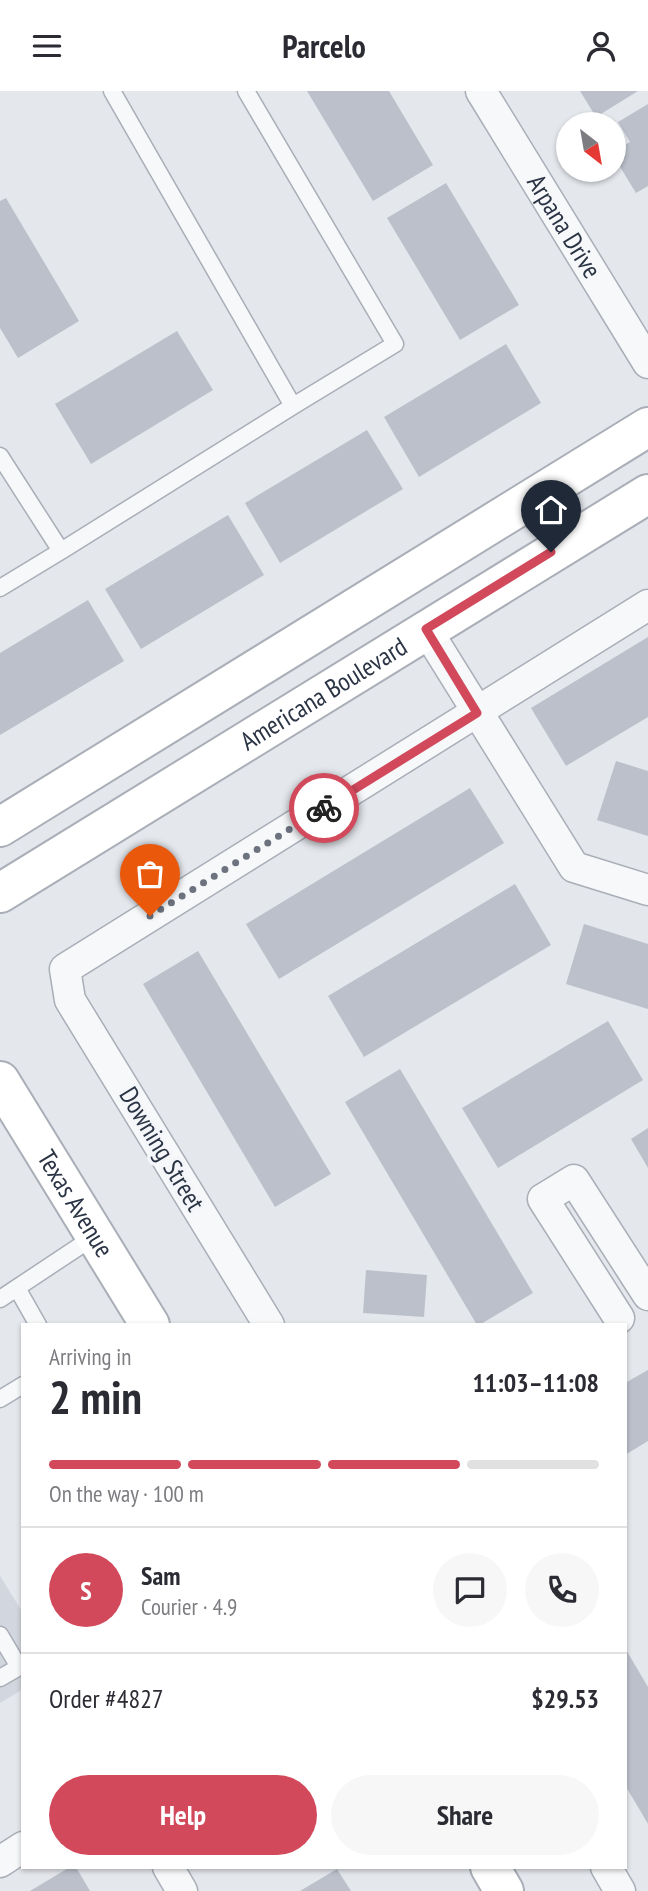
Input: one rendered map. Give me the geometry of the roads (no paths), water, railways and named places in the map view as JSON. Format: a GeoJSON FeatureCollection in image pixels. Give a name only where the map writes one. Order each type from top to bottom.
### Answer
{"type":"FeatureCollection","features":[{"type":"Feature","properties":{"kind":"main road"},"geometry":{"type":"LineString","coordinates":[[0,827],[648,427]]}},
{"type":"Feature","properties":{"kind":"main road","name":"Americana Boulevard"},"geometry":{"type":"LineString","coordinates":[[0,893],[648,493]]}},
{"type":"Feature","properties":{"kind":"main road","name":"Texas Avenue"},"geometry":{"type":"LineString","coordinates":[[0,1081],[149,1323]]}},
{"type":"Feature","properties":{"kind":"main road"},"geometry":{"type":"LineString","coordinates":[[491,1869],[504,1891]]}},
{"type":"Feature","properties":{"kind":"street","name":"Arpana Drive"},"geometry":{"type":"LineString","coordinates":[[481,91],[648,363]]}},
{"type":"Feature","properties":{"kind":"street"},"geometry":{"type":"LineString","coordinates":[[477,713],[648,605]]}},
{"type":"Feature","properties":{"kind":"street"},"geometry":{"type":"LineString","coordinates":[[426,629],[574,867],[648,890]]}},
{"type":"Feature","properties":{"kind":"street","name":"Downing Street"},"geometry":{"type":"LineString","coordinates":[[268,1323],[70,1000],[65,969],[477,713]]}},
{"type":"Feature","properties":{"kind":"street"},"geometry":{"type":"LineString","coordinates":[[648,1295],[574,1180],[543,1199],[614,1322],[648,1301]]}},
{"type":"Feature","properties":{"kind":"street"},"geometry":{"type":"LineString","coordinates":[[0,1862],[21,1848]]}},
{"type":"Feature","properties":{"kind":"street"},"geometry":{"type":"LineString","coordinates":[[169,1869],[182,1891]]}},
{"type":"Feature","properties":{"kind":"street"},"geometry":{"type":"LineString","coordinates":[[607,1869],[620,1891]]}},
{"type":"Feature","properties":{"kind":"lane"},"geometry":{"type":"LineString","coordinates":[[112,91],[293,406]]}},
{"type":"Feature","properties":{"kind":"lane"},"geometry":{"type":"LineString","coordinates":[[0,588],[395,344],[246,91]]}},
{"type":"Feature","properties":{"kind":"lane"},"geometry":{"type":"LineString","coordinates":[[0,456],[61,551]]}},
{"type":"Feature","properties":{"kind":"lane"},"geometry":{"type":"LineString","coordinates":[[36,1323],[6,1291],[95,1236]]}},
{"type":"Feature","properties":{"kind":"lane"},"geometry":{"type":"LineString","coordinates":[[0,1399],[21,1386]]}},
{"type":"Feature","properties":{"kind":"lane"},"geometry":{"type":"LineString","coordinates":[[0,1635],[19,1667],[0,1678]]}}]}
